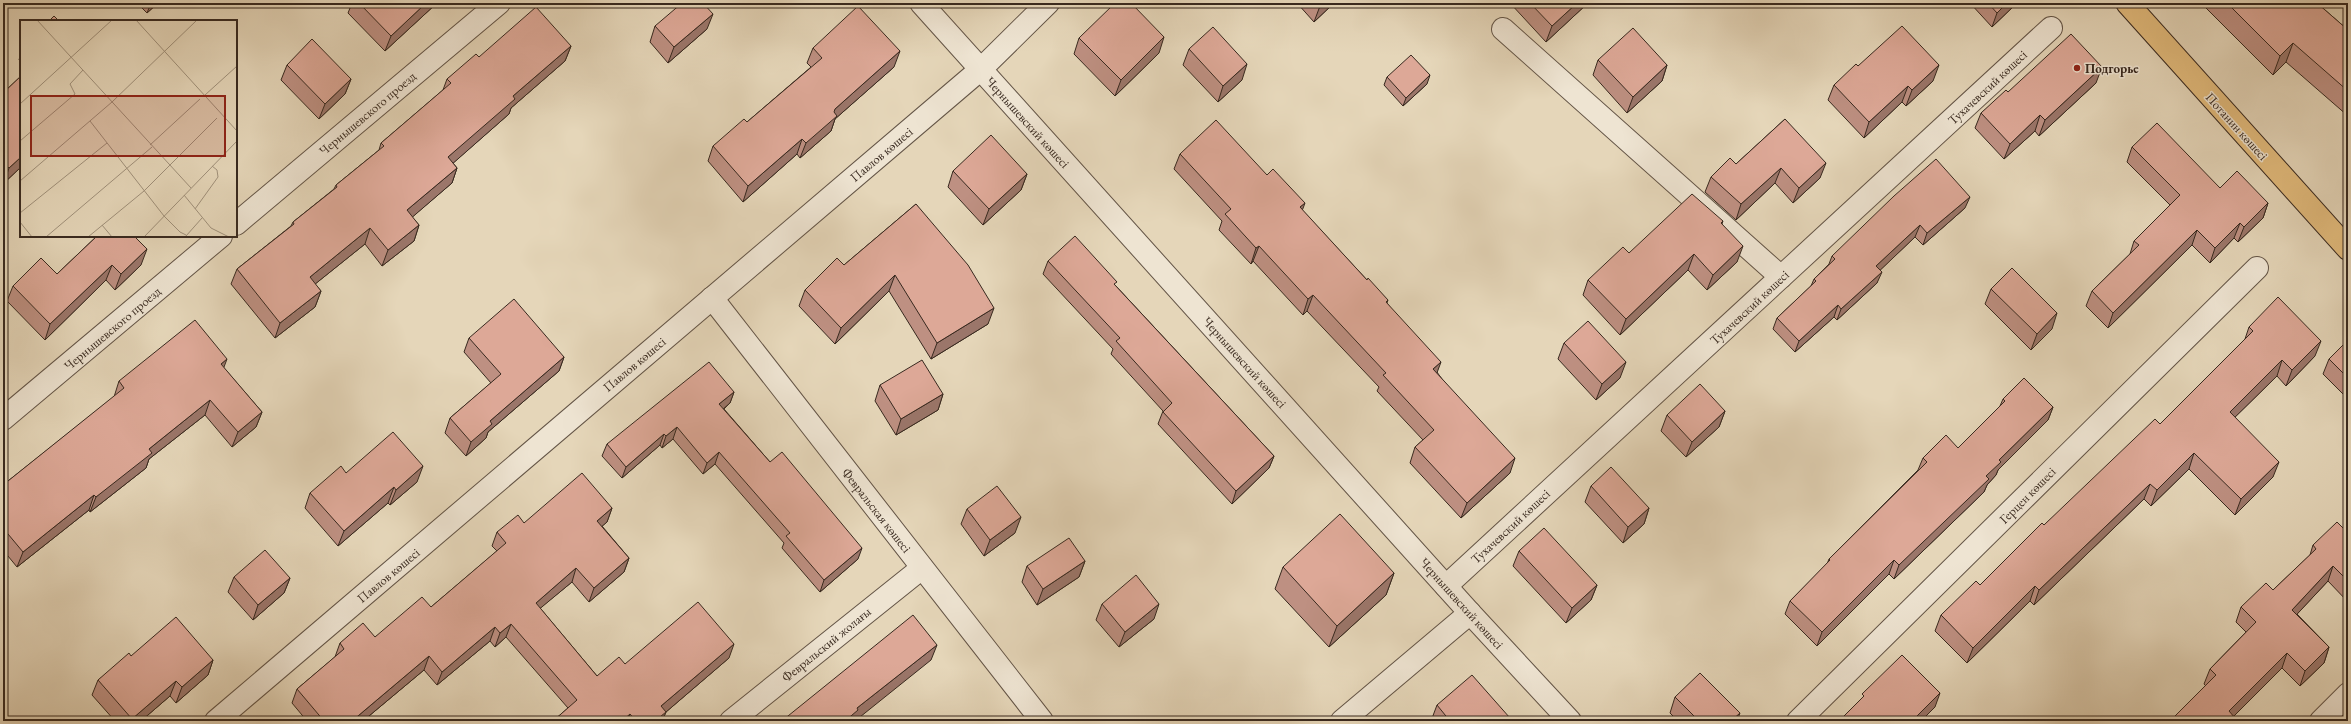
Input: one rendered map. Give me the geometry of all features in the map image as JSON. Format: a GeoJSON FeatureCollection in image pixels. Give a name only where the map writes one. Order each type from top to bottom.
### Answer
{"type":"FeatureCollection","features":[{"type":"Feature","properties":{"kind":"main road","name":"Потанин көшесі"},"geometry":{"type":"LineString","coordinates":[[2127,3],[2348,249]]}},
{"type":"Feature","properties":{"kind":"street","name":"Чернышевского проезд"},"geometry":{"type":"LineString","coordinates":[[237,223],[499,3]]}},
{"type":"Feature","properties":{"kind":"street","name":"Чернышевский көшесі"},"geometry":{"type":"LineString","coordinates":[[921,3],[1470,613],[1570,721]]}},
{"type":"Feature","properties":{"kind":"street","name":"Павлов көшесі"},"geometry":{"type":"LineString","coordinates":[[216,721],[981,69],[1048,3]]}},
{"type":"Feature","properties":{"kind":"street","name":"Тухачевский көшесі"},"geometry":{"type":"LineString","coordinates":[[1446,586],[2051,28]]}},
{"type":"Feature","properties":{"kind":"street"},"geometry":{"type":"LineString","coordinates":[[1503,29],[1781,277]]}},
{"type":"Feature","properties":{"kind":"street","name":"Чернышевского проезд"},"geometry":{"type":"LineString","coordinates":[[3,419],[220,237]]}},
{"type":"Feature","properties":{"kind":"street","name":"Герцен көшесі"},"geometry":{"type":"LineString","coordinates":[[1798,721],[2256,268]]}},
{"type":"Feature","properties":{"kind":"street","name":"Февральская көшесі"},"geometry":{"type":"LineString","coordinates":[[712,298],[1042,721]]}},
{"type":"Feature","properties":{"kind":"street","name":"Февральский жолағы"},"geometry":{"type":"LineString","coordinates":[[731,721],[922,568]]}},
{"type":"Feature","properties":{"kind":"street"},"geometry":{"type":"LineString","coordinates":[[1342,721],[1470,613]]}},
{"type":"Feature","properties":{"kind":"street"},"geometry":{"type":"LineString","coordinates":[[2321,721],[2348,694]]}},
{"type":"Feature","properties":{"kind":"building"},"geometry":{"type":"Polygon","coordinates":[[[359,3],[426,3],[391,36],[359,3]]]}},
{"type":"Feature","properties":{"kind":"building"},"geometry":{"type":"Polygon","coordinates":[[[682,3],[703,3],[713,14],[674,47],[655,26],[682,3]]]}},
{"type":"Feature","properties":{"kind":"building"},"geometry":{"type":"Polygon","coordinates":[[[1115,3],[1131,3],[1164,37],[1121,80],[1079,38],[1115,3]]]}},
{"type":"Feature","properties":{"kind":"building"},"geometry":{"type":"Polygon","coordinates":[[[1530,3],[1577,3],[1552,26],[1530,3]]]}},
{"type":"Feature","properties":{"kind":"building"},"geometry":{"type":"Polygon","coordinates":[[[1988,3],[2007,3],[1997,13],[1988,3]]]}},
{"type":"Feature","properties":{"kind":"building"},"geometry":{"type":"Polygon","coordinates":[[[2227,3],[2317,3],[2348,30],[2348,91],[2293,43],[2280,56],[2227,3]]]}},
{"type":"Feature","properties":{"kind":"building"},"geometry":{"type":"Polygon","coordinates":[[[858,6],[900,51],[835,109],[834,112],[837,116],[806,143],[802,139],[748,186],[713,146],[744,119],[747,122],[822,58],[813,48],[858,6]]]}},
{"type":"Feature","properties":{"kind":"building"},"geometry":{"type":"Polygon","coordinates":[[[536,7],[571,46],[513,96],[515,99],[448,157],[457,168],[407,210],[419,225],[388,250],[370,228],[310,277],[321,291],[280,323],[237,269],[294,224],[293,222],[337,187],[336,185],[384,146],[381,143],[451,83],[447,79],[476,54],[479,57],[536,7]]]}},
{"type":"Feature","properties":{"kind":"building"},"geometry":{"type":"Polygon","coordinates":[[[54,16],[58,20],[50,20],[54,16]]]}},
{"type":"Feature","properties":{"kind":"building"},"geometry":{"type":"Polygon","coordinates":[[[1902,26],[1939,65],[1912,90],[1908,86],[1869,122],[1834,85],[1856,64],[1858,66],[1902,26]]]}},
{"type":"Feature","properties":{"kind":"building"},"geometry":{"type":"Polygon","coordinates":[[[1213,27],[1247,64],[1223,86],[1189,49],[1213,27]]]}},
{"type":"Feature","properties":{"kind":"building"},"geometry":{"type":"Polygon","coordinates":[[[1633,28],[1667,65],[1633,97],[1598,60],[1633,28]]]}},
{"type":"Feature","properties":{"kind":"building"},"geometry":{"type":"Polygon","coordinates":[[[2071,34],[2102,67],[2045,120],[2040,115],[2010,144],[1981,113],[2006,90],[2008,92],[2071,34]]]}},
{"type":"Feature","properties":{"kind":"building"},"geometry":{"type":"Polygon","coordinates":[[[312,39],[351,79],[325,104],[287,65],[312,39]]]}},
{"type":"Feature","properties":{"kind":"building"},"geometry":{"type":"Polygon","coordinates":[[[1411,55],[1430,75],[1406,98],[1387,77],[1411,55]]]}},
{"type":"Feature","properties":{"kind":"building"},"geometry":{"type":"Polygon","coordinates":[[[20,77],[20,158],[9,168],[3,162],[3,93],[20,77]]]}},
{"type":"Feature","properties":{"kind":"building"},"geometry":{"type":"Polygon","coordinates":[[[1785,119],[1826,163],[1799,188],[1781,168],[1741,204],[1711,177],[1730,158],[1736,164],[1785,119]]]}},
{"type":"Feature","properties":{"kind":"building"},"geometry":{"type":"Polygon","coordinates":[[[1216,120],[1267,175],[1273,169],[1305,203],[1300,207],[1367,280],[1368,278],[1388,300],[1386,302],[1441,362],[1433,369],[1515,458],[1467,503],[1415,447],[1434,430],[1383,375],[1386,373],[1313,295],[1308,299],[1259,246],[1256,248],[1225,214],[1231,209],[1180,154],[1216,120]]]}},
{"type":"Feature","properties":{"kind":"building"},"geometry":{"type":"Polygon","coordinates":[[[2157,123],[2220,188],[2237,171],[2268,203],[2244,227],[2240,223],[2215,248],[2197,230],[2113,313],[2092,291],[2139,245],[2134,241],[2180,195],[2132,147],[2157,123]]]}},
{"type":"Feature","properties":{"kind":"building"},"geometry":{"type":"Polygon","coordinates":[[[991,135],[1027,174],[989,209],[953,171],[991,135]]]}},
{"type":"Feature","properties":{"kind":"building"},"geometry":{"type":"Polygon","coordinates":[[[1936,159],[1970,197],[1927,233],[1920,225],[1876,266],[1882,272],[1841,309],[1838,305],[1799,341],[1777,318],[1816,281],[1814,279],[1835,259],[1832,256],[1894,196],[1936,159]]]}},
{"type":"Feature","properties":{"kind":"building"},"geometry":{"type":"Polygon","coordinates":[[[1692,194],[1723,221],[1721,223],[1743,246],[1713,275],[1694,254],[1626,319],[1588,280],[1623,247],[1629,253],[1692,194]]]}},
{"type":"Feature","properties":{"kind":"building"},"geometry":{"type":"Polygon","coordinates":[[[916,204],[968,265],[994,308],[937,343],[895,275],[841,328],[805,290],[837,258],[844,265],[916,204]]]}},
{"type":"Feature","properties":{"kind":"building"},"geometry":{"type":"Polygon","coordinates":[[[1075,236],[1117,282],[1114,284],[1274,456],[1236,491],[1163,412],[1172,403],[1116,341],[1120,338],[1048,261],[1075,236]]]}},
{"type":"Feature","properties":{"kind":"building"},"geometry":{"type":"Polygon","coordinates":[[[96,237],[135,237],[147,249],[121,274],[112,265],[50,324],[13,286],[41,258],[57,274],[96,237]]]}},
{"type":"Feature","properties":{"kind":"building"},"geometry":{"type":"Polygon","coordinates":[[[2012,268],[2057,313],[2037,334],[1991,289],[2012,268]]]}},
{"type":"Feature","properties":{"kind":"building"},"geometry":{"type":"Polygon","coordinates":[[[2278,297],[2321,341],[2292,370],[2282,360],[2230,412],[2279,462],[2241,499],[2194,453],[2157,490],[2150,484],[2039,590],[2035,586],[1973,648],[1941,615],[1976,581],[1980,585],[2042,523],[2044,525],[2155,419],[2160,424],[2253,331],[2249,327],[2278,297]]]}},
{"type":"Feature","properties":{"kind":"building"},"geometry":{"type":"Polygon","coordinates":[[[514,299],[564,357],[490,421],[492,424],[471,442],[450,418],[501,374],[469,338],[514,299]]]}},
{"type":"Feature","properties":{"kind":"building"},"geometry":{"type":"Polygon","coordinates":[[[195,320],[227,359],[221,364],[262,412],[238,432],[210,400],[149,449],[152,453],[96,497],[94,495],[23,552],[3,528],[3,485],[124,388],[119,381],[195,320]]]}},
{"type":"Feature","properties":{"kind":"building"},"geometry":{"type":"Polygon","coordinates":[[[1588,321],[1626,362],[1602,384],[1564,343],[1588,321]]]}},
{"type":"Feature","properties":{"kind":"building"},"geometry":{"type":"Polygon","coordinates":[[[2348,340],[2348,378],[2329,359],[2348,340]]]}},
{"type":"Feature","properties":{"kind":"building"},"geometry":{"type":"Polygon","coordinates":[[[922,360],[943,394],[901,419],[880,385],[922,360]]]}},
{"type":"Feature","properties":{"kind":"building"},"geometry":{"type":"Polygon","coordinates":[[[709,362],[734,392],[719,404],[770,462],[782,452],[862,548],[824,580],[786,536],[790,533],[719,452],[707,463],[677,427],[666,436],[664,434],[626,467],[607,444],[709,362]]]}},
{"type":"Feature","properties":{"kind":"building"},"geometry":{"type":"Polygon","coordinates":[[[2024,378],[2053,407],[1999,460],[2001,462],[1986,476],[1989,479],[1899,565],[1894,560],[1822,632],[1790,601],[1830,560],[1829,559],[1927,462],[1923,458],[1946,435],[1958,448],[2005,401],[2003,399],[2024,378]]]}},
{"type":"Feature","properties":{"kind":"building"},"geometry":{"type":"Polygon","coordinates":[[[1700,384],[1725,411],[1692,442],[1667,415],[1700,384]]]}},
{"type":"Feature","properties":{"kind":"building"},"geometry":{"type":"Polygon","coordinates":[[[393,432],[423,466],[396,490],[394,487],[344,531],[310,493],[341,466],[346,473],[393,432]]]}},
{"type":"Feature","properties":{"kind":"building"},"geometry":{"type":"Polygon","coordinates":[[[1611,467],[1649,508],[1628,527],[1591,486],[1611,467]]]}},
{"type":"Feature","properties":{"kind":"building"},"geometry":{"type":"Polygon","coordinates":[[[582,473],[612,508],[597,521],[629,558],[594,588],[576,568],[536,603],[597,676],[619,657],[625,664],[698,602],[734,644],[661,706],[666,712],[655,721],[636,721],[630,714],[622,721],[553,721],[577,700],[511,624],[500,633],[495,627],[442,672],[429,656],[352,721],[324,721],[297,689],[344,649],[340,643],[363,623],[375,637],[422,597],[431,607],[506,543],[497,532],[518,515],[524,523],[582,473]]]}},
{"type":"Feature","properties":{"kind":"building"},"geometry":{"type":"Polygon","coordinates":[[[997,486],[1021,517],[990,540],[967,509],[997,486]]]}},
{"type":"Feature","properties":{"kind":"building"},"geometry":{"type":"Polygon","coordinates":[[[1340,514],[1394,573],[1337,626],[1283,567],[1340,514]]]}},
{"type":"Feature","properties":{"kind":"building"},"geometry":{"type":"Polygon","coordinates":[[[2337,522],[2348,533],[2348,581],[2333,566],[2292,610],[2329,647],[2305,671],[2287,653],[2229,711],[2235,718],[2232,721],[2170,721],[2216,675],[2210,669],[2256,622],[2241,607],[2266,583],[2273,590],[2316,549],[2313,545],[2337,522]]]}},
{"type":"Feature","properties":{"kind":"building"},"geometry":{"type":"Polygon","coordinates":[[[1544,528],[1597,585],[1572,608],[1519,551],[1544,528]]]}},
{"type":"Feature","properties":{"kind":"building"},"geometry":{"type":"Polygon","coordinates":[[[1069,538],[1085,561],[1043,589],[1027,566],[1069,538]]]}},
{"type":"Feature","properties":{"kind":"building"},"geometry":{"type":"Polygon","coordinates":[[[265,550],[290,578],[258,605],[234,577],[265,550]]]}},
{"type":"Feature","properties":{"kind":"building"},"geometry":{"type":"Polygon","coordinates":[[[1136,575],[1159,604],[1125,632],[1102,604],[1136,575]]]}},
{"type":"Feature","properties":{"kind":"building"},"geometry":{"type":"Polygon","coordinates":[[[913,615],[937,645],[857,708],[858,710],[845,721],[783,720],[913,615]]]}},
{"type":"Feature","properties":{"kind":"building"},"geometry":{"type":"Polygon","coordinates":[[[176,617],[213,660],[182,687],[176,681],[132,719],[98,680],[129,653],[131,656],[176,617]]]}},
{"type":"Feature","properties":{"kind":"building"},"geometry":{"type":"Polygon","coordinates":[[[1902,655],[1940,693],[1912,721],[1839,721],[1864,696],[1862,694],[1902,655]]]}},
{"type":"Feature","properties":{"kind":"building"},"geometry":{"type":"Polygon","coordinates":[[[1700,673],[1740,713],[1731,721],[1699,721],[1675,697],[1700,673]]]}},
{"type":"Feature","properties":{"kind":"building"},"geometry":{"type":"Polygon","coordinates":[[[1472,675],[1510,718],[1506,721],[1450,721],[1437,705],[1472,675]]]}},
{"type":"Feature","properties":{"kind":"place","name":"Подгорье"},"geometry":{"type":"Point","coordinates":[2077,68]}}]}
